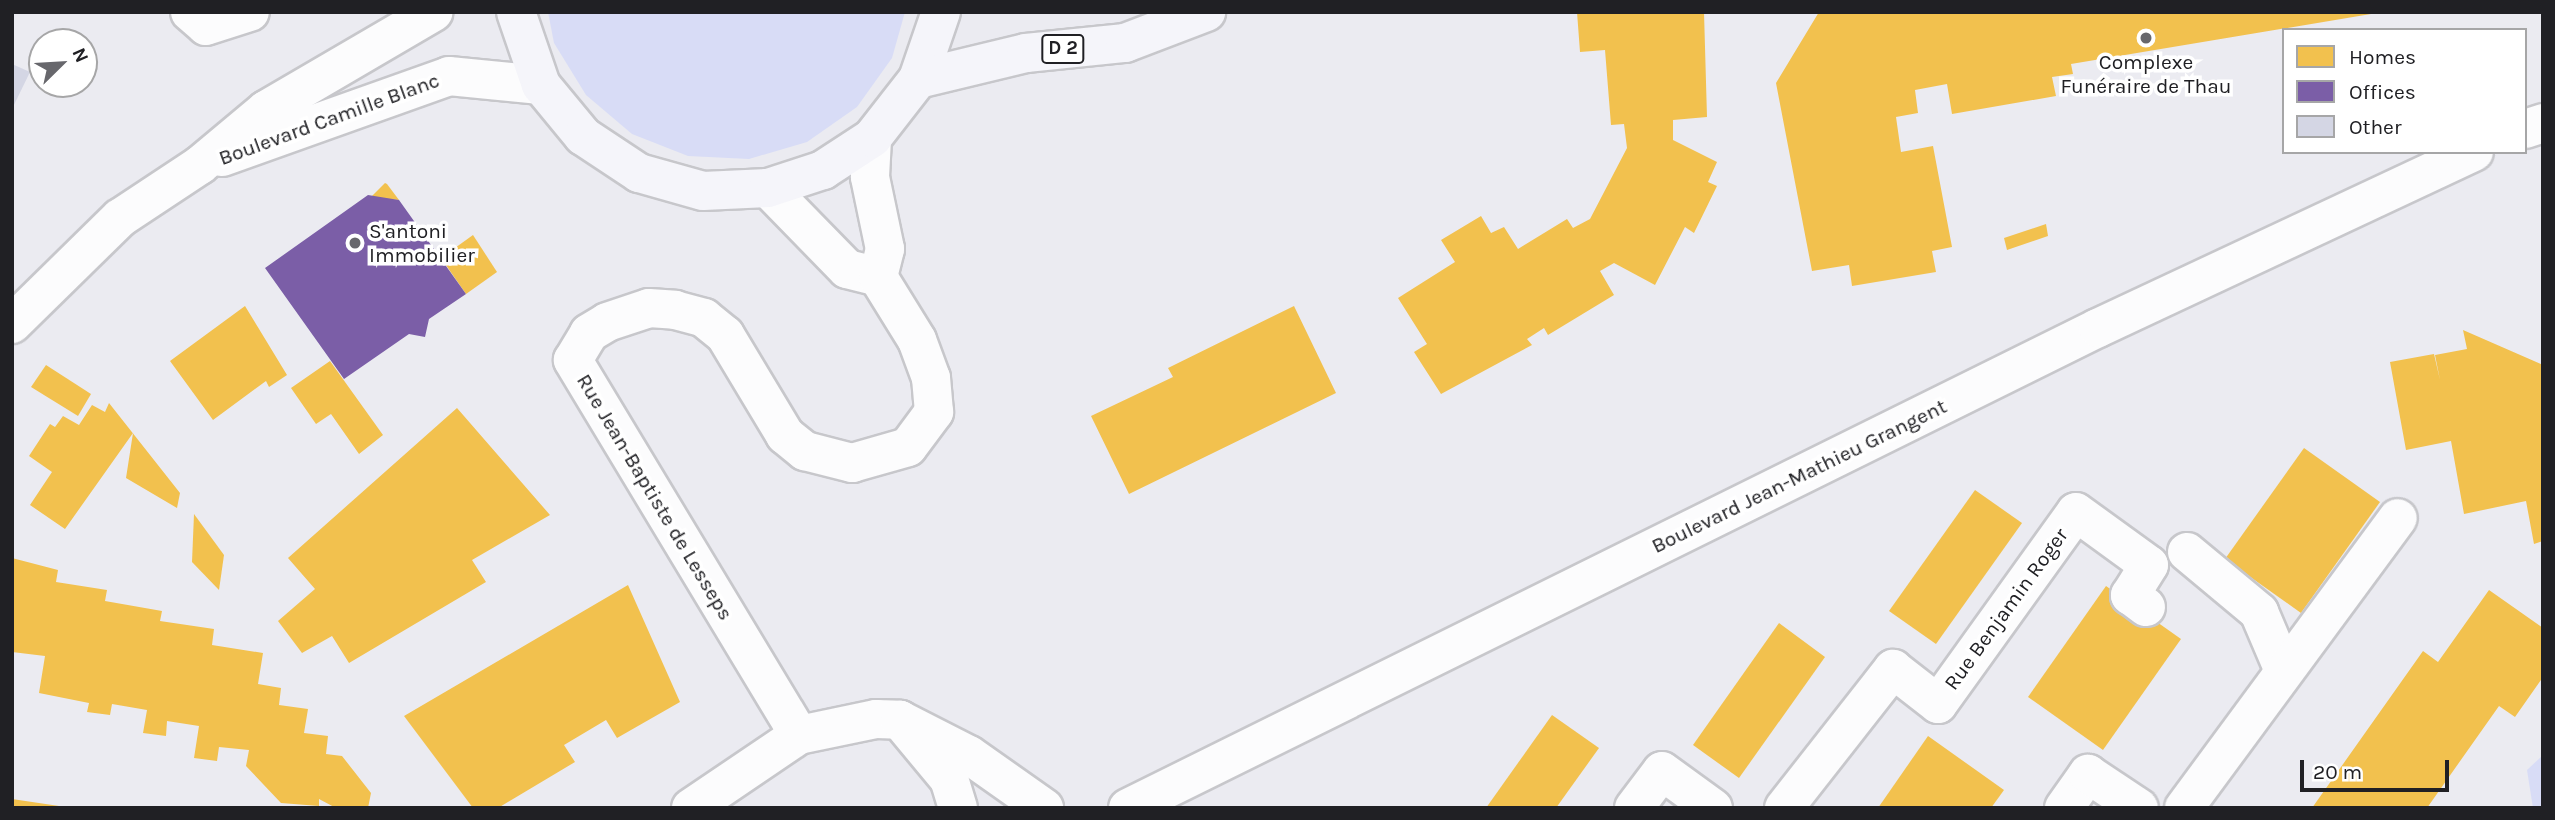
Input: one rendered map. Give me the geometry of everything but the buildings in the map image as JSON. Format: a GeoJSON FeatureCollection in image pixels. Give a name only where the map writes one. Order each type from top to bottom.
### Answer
{"type":"FeatureCollection","features":[{"type":"Feature","properties":{"kind":"main road"},"geometry":{"type":"LineString","coordinates":[[516,12],[541,85],[583,136],[639,173],[703,191],[768,188],[823,170],[872,138],[918,79],[941,12]]}},
{"type":"Feature","properties":{"kind":"main road","name":"D 2"},"geometry":{"type":"LineString","coordinates":[[918,79],[1026,53],[1125,43],[1206,12]]}},
{"type":"Feature","properties":{"kind":"street"},"geometry":{"type":"LineString","coordinates":[[190,12],[206,26],[250,12]]}},
{"type":"Feature","properties":{"kind":"street","name":"Boulevard Camille Blanc"},"geometry":{"type":"LineString","coordinates":[[12,324],[120,218],[200,165],[266,110],[434,12]]}},
{"type":"Feature","properties":{"kind":"street","name":"Boulevard Camille Blanc"},"geometry":{"type":"LineString","coordinates":[[200,165],[449,76],[541,85]]}},
{"type":"Feature","properties":{"kind":"street"},"geometry":{"type":"LineString","coordinates":[[768,188],[847,269],[878,277],[885,249],[870,177],[872,138]]}},
{"type":"Feature","properties":{"kind":"street","name":"Boulevard Jean-Mathieu Grangent"},"geometry":{"type":"LineString","coordinates":[[1128,808],[2098,328],[2470,154]]}},
{"type":"Feature","properties":{"kind":"street","name":"Rue Jean-Baptiste de Lesseps"},"geometry":{"type":"LineString","coordinates":[[799,735],[573,360],[589,334],[622,316],[649,308],[704,318],[738,352],[785,435],[828,461],[852,463],[908,447],[934,412],[917,340],[878,277]]}},
{"type":"Feature","properties":{"kind":"street","name":"Rue Benjamin Roger"},"geometry":{"type":"LineString","coordinates":[[1784,808],[1893,669],[1938,704],[2076,512],[2149,565],[2130,595],[2146,607]]}},
{"type":"Feature","properties":{"kind":"street"},"geometry":{"type":"LineString","coordinates":[[2184,808],[2398,518]]}},
{"type":"Feature","properties":{"kind":"street"},"geometry":{"type":"LineString","coordinates":[[2187,552],[2259,612],[2284,671]]}},
{"type":"Feature","properties":{"kind":"street"},"geometry":{"type":"LineString","coordinates":[[691,808],[751,761],[799,735],[876,719],[900,720],[969,755],[1044,808]]}},
{"type":"Feature","properties":{"kind":"street"},"geometry":{"type":"LineString","coordinates":[[900,720],[949,779],[958,808]]}},
{"type":"Feature","properties":{"kind":"street"},"geometry":{"type":"LineString","coordinates":[[1634,808],[1662,771],[1713,808]]}},
{"type":"Feature","properties":{"kind":"street"},"geometry":{"type":"LineString","coordinates":[[2064,808],[2088,774],[2140,808]]}},
{"type":"Feature","properties":{"kind":"shaded area"},"geometry":{"type":"Polygon","coordinates":[[[548,12],[905,12],[892,58],[857,107],[807,142],[749,159],[688,156],[632,134],[586,95],[554,43],[548,12]]]}},
{"type":"Feature","properties":{"kind":"shaded area"},"geometry":{"type":"Polygon","coordinates":[[[2543,755],[2543,808],[2533,808],[2527,770],[2543,755]]]}},
{"type":"Feature","properties":{"kind":"place","name":"Complexe Funéraire de Thau"},"geometry":{"type":"Point","coordinates":[2146,38]}},
{"type":"Feature","properties":{"kind":"place","name":"S'antoni Immobilier"},"geometry":{"type":"Point","coordinates":[355,243]}}]}
